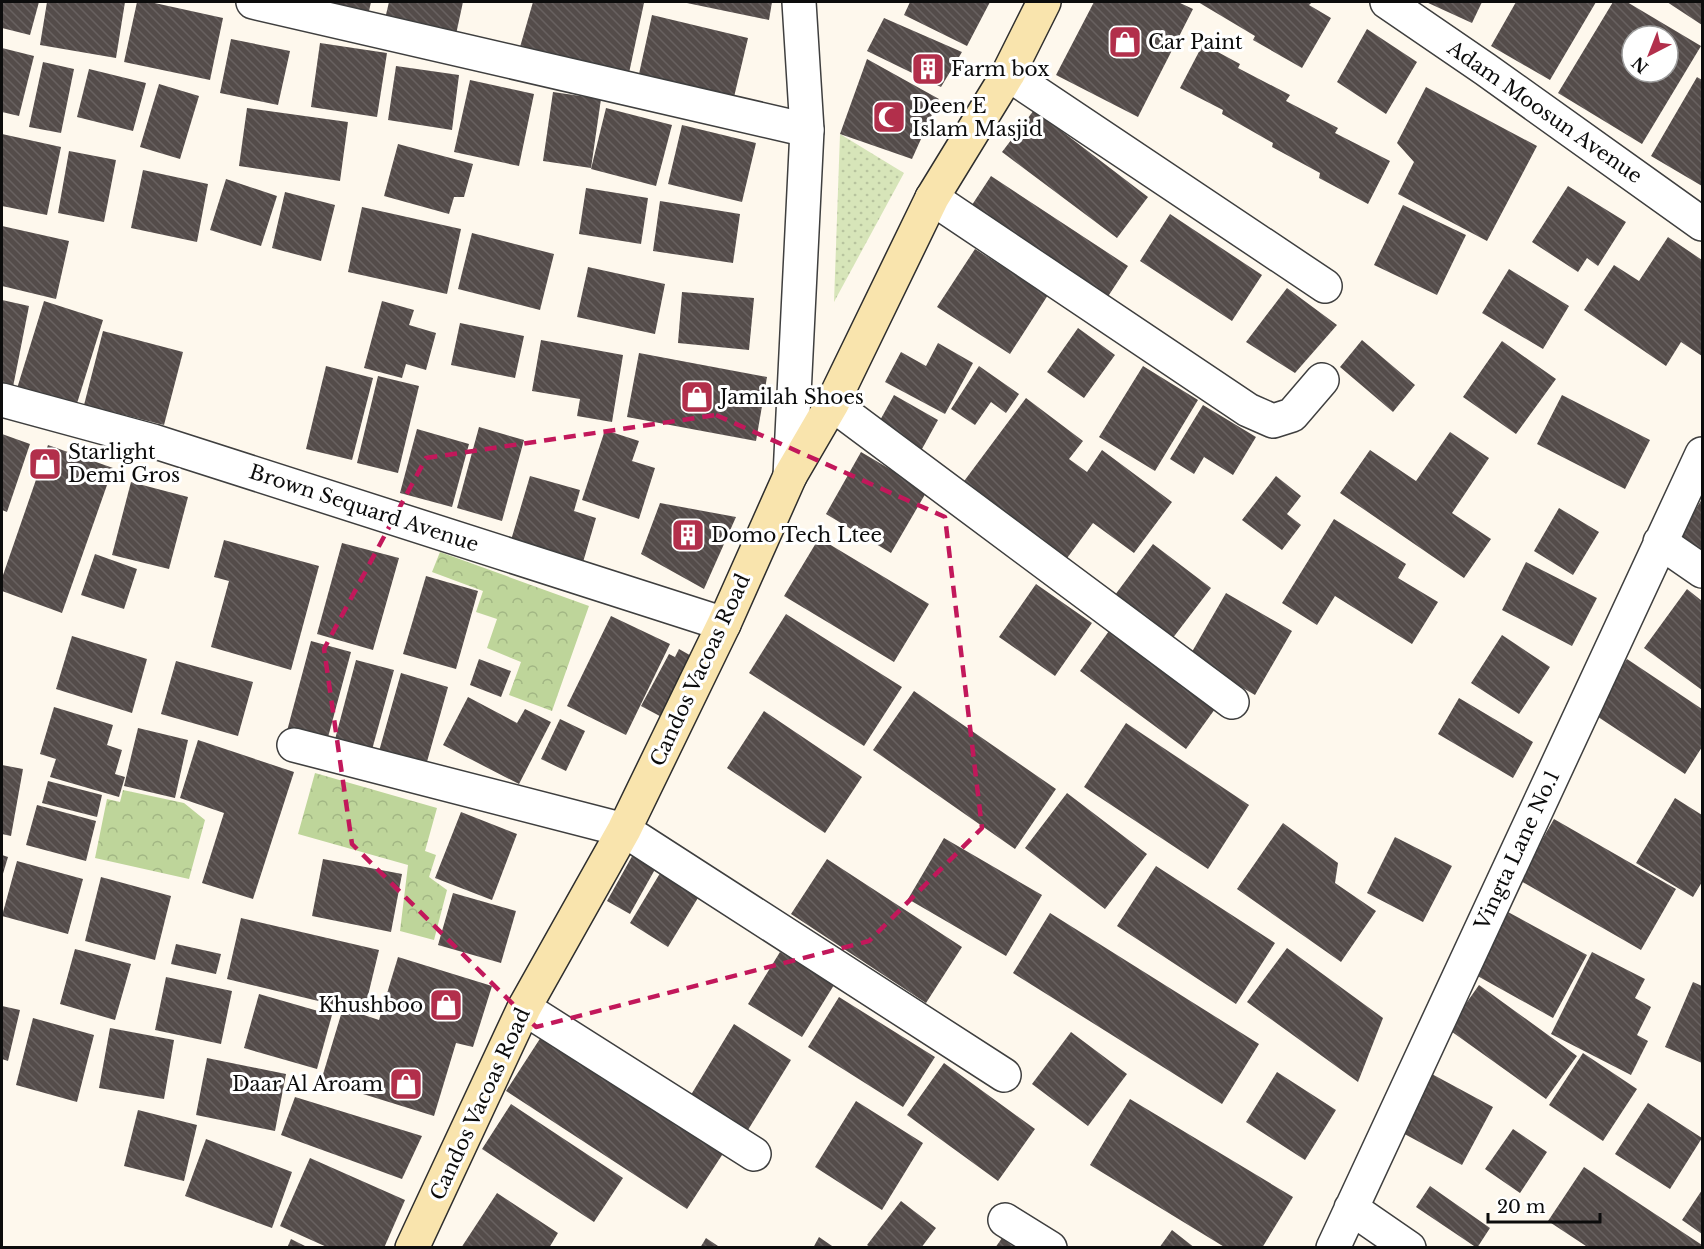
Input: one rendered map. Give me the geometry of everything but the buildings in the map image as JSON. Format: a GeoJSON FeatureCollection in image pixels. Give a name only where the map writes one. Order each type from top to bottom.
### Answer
{"type":"FeatureCollection","features":[{"type":"Feature","properties":{"kind":"main road","name":"Candos Vacoas Road"},"geometry":{"type":"LineString","coordinates":[[412,1248],[524,1008],[624,830],[724,624],[790,476],[832,404],[932,198],[1008,74],[1044,2]]}},
{"type":"Feature","properties":{"kind":"street"},"geometry":{"type":"LineString","coordinates":[[253,2],[807,130]]}},
{"type":"Feature","properties":{"kind":"street"},"geometry":{"type":"LineString","coordinates":[[790,476],[807,130],[799,2]]}},
{"type":"Feature","properties":{"kind":"street","name":"Adam Moosun Avenue"},"geometry":{"type":"LineString","coordinates":[[1387,2],[1702,224]]}},
{"type":"Feature","properties":{"kind":"street"},"geometry":{"type":"LineString","coordinates":[[1008,74],[1325,286]]}},
{"type":"Feature","properties":{"kind":"street"},"geometry":{"type":"LineString","coordinates":[[932,198],[1248,410],[1273,421],[1292,415],[1322,380]]}},
{"type":"Feature","properties":{"kind":"street","name":"Brown Sequard Avenue"},"geometry":{"type":"LineString","coordinates":[[2,400],[153,441],[724,624]]}},
{"type":"Feature","properties":{"kind":"street"},"geometry":{"type":"LineString","coordinates":[[832,404],[1232,702]]}},
{"type":"Feature","properties":{"kind":"street","name":"Vingta Lane No.1"},"geometry":{"type":"LineString","coordinates":[[1333,1248],[1660,542],[1702,458]]}},
{"type":"Feature","properties":{"kind":"street"},"geometry":{"type":"LineString","coordinates":[[1660,542],[1702,571]]}},
{"type":"Feature","properties":{"kind":"street"},"geometry":{"type":"LineString","coordinates":[[294,746],[624,830],[1004,1075]]}},
{"type":"Feature","properties":{"kind":"street"},"geometry":{"type":"LineString","coordinates":[[524,1008],[754,1154]]}},
{"type":"Feature","properties":{"kind":"street"},"geometry":{"type":"LineString","coordinates":[[1352,1208],[1409,1248]]}},
{"type":"Feature","properties":{"kind":"street"},"geometry":{"type":"LineString","coordinates":[[1005,1221],[1050,1248]]}},
{"type":"Feature","properties":{"kind":"highlighted area"},"geometry":{"type":"Polygon","coordinates":[[[716,415],[945,517],[982,828],[869,941],[536,1027],[352,844],[324,649],[426,458],[716,415]]]}},
{"type":"Feature","properties":{"kind":"green space"},"geometry":{"type":"Polygon","coordinates":[[[840,134],[904,173],[834,302],[840,134]]]}},
{"type":"Feature","properties":{"kind":"green space"},"geometry":{"type":"Polygon","coordinates":[[[440,552],[589,606],[552,711],[509,695],[521,662],[487,648],[497,619],[476,612],[483,591],[432,572],[440,552]]]}},
{"type":"Feature","properties":{"kind":"green space"},"geometry":{"type":"Polygon","coordinates":[[[315,773],[437,808],[425,851],[436,855],[429,877],[447,890],[434,940],[400,931],[408,865],[298,834],[315,773]]]}},
{"type":"Feature","properties":{"kind":"green space"},"geometry":{"type":"Polygon","coordinates":[[[123,790],[184,803],[205,820],[189,879],[95,858],[107,799],[120,802],[123,790]]]}},
{"type":"Feature","properties":{"kind":"place","name":"Car Paint"},"geometry":{"type":"Point","coordinates":[1125,42]}},
{"type":"Feature","properties":{"kind":"place","name":"Farm box"},"geometry":{"type":"Point","coordinates":[928,69]}},
{"type":"Feature","properties":{"kind":"place","name":"Deen E Islam Masjid"},"geometry":{"type":"Point","coordinates":[889,117]}},
{"type":"Feature","properties":{"kind":"place","name":"Jamilah Shoes"},"geometry":{"type":"Point","coordinates":[697,397]}},
{"type":"Feature","properties":{"kind":"place","name":"Starlight Demi Gros"},"geometry":{"type":"Point","coordinates":[45,464]}},
{"type":"Feature","properties":{"kind":"place","name":"Domo Tech Ltee"},"geometry":{"type":"Point","coordinates":[688,535]}},
{"type":"Feature","properties":{"kind":"place","name":"Khushboo"},"geometry":{"type":"Point","coordinates":[446,1005]}},
{"type":"Feature","properties":{"kind":"place","name":"Daar Al Aroam"},"geometry":{"type":"Point","coordinates":[406,1084]}}]}
